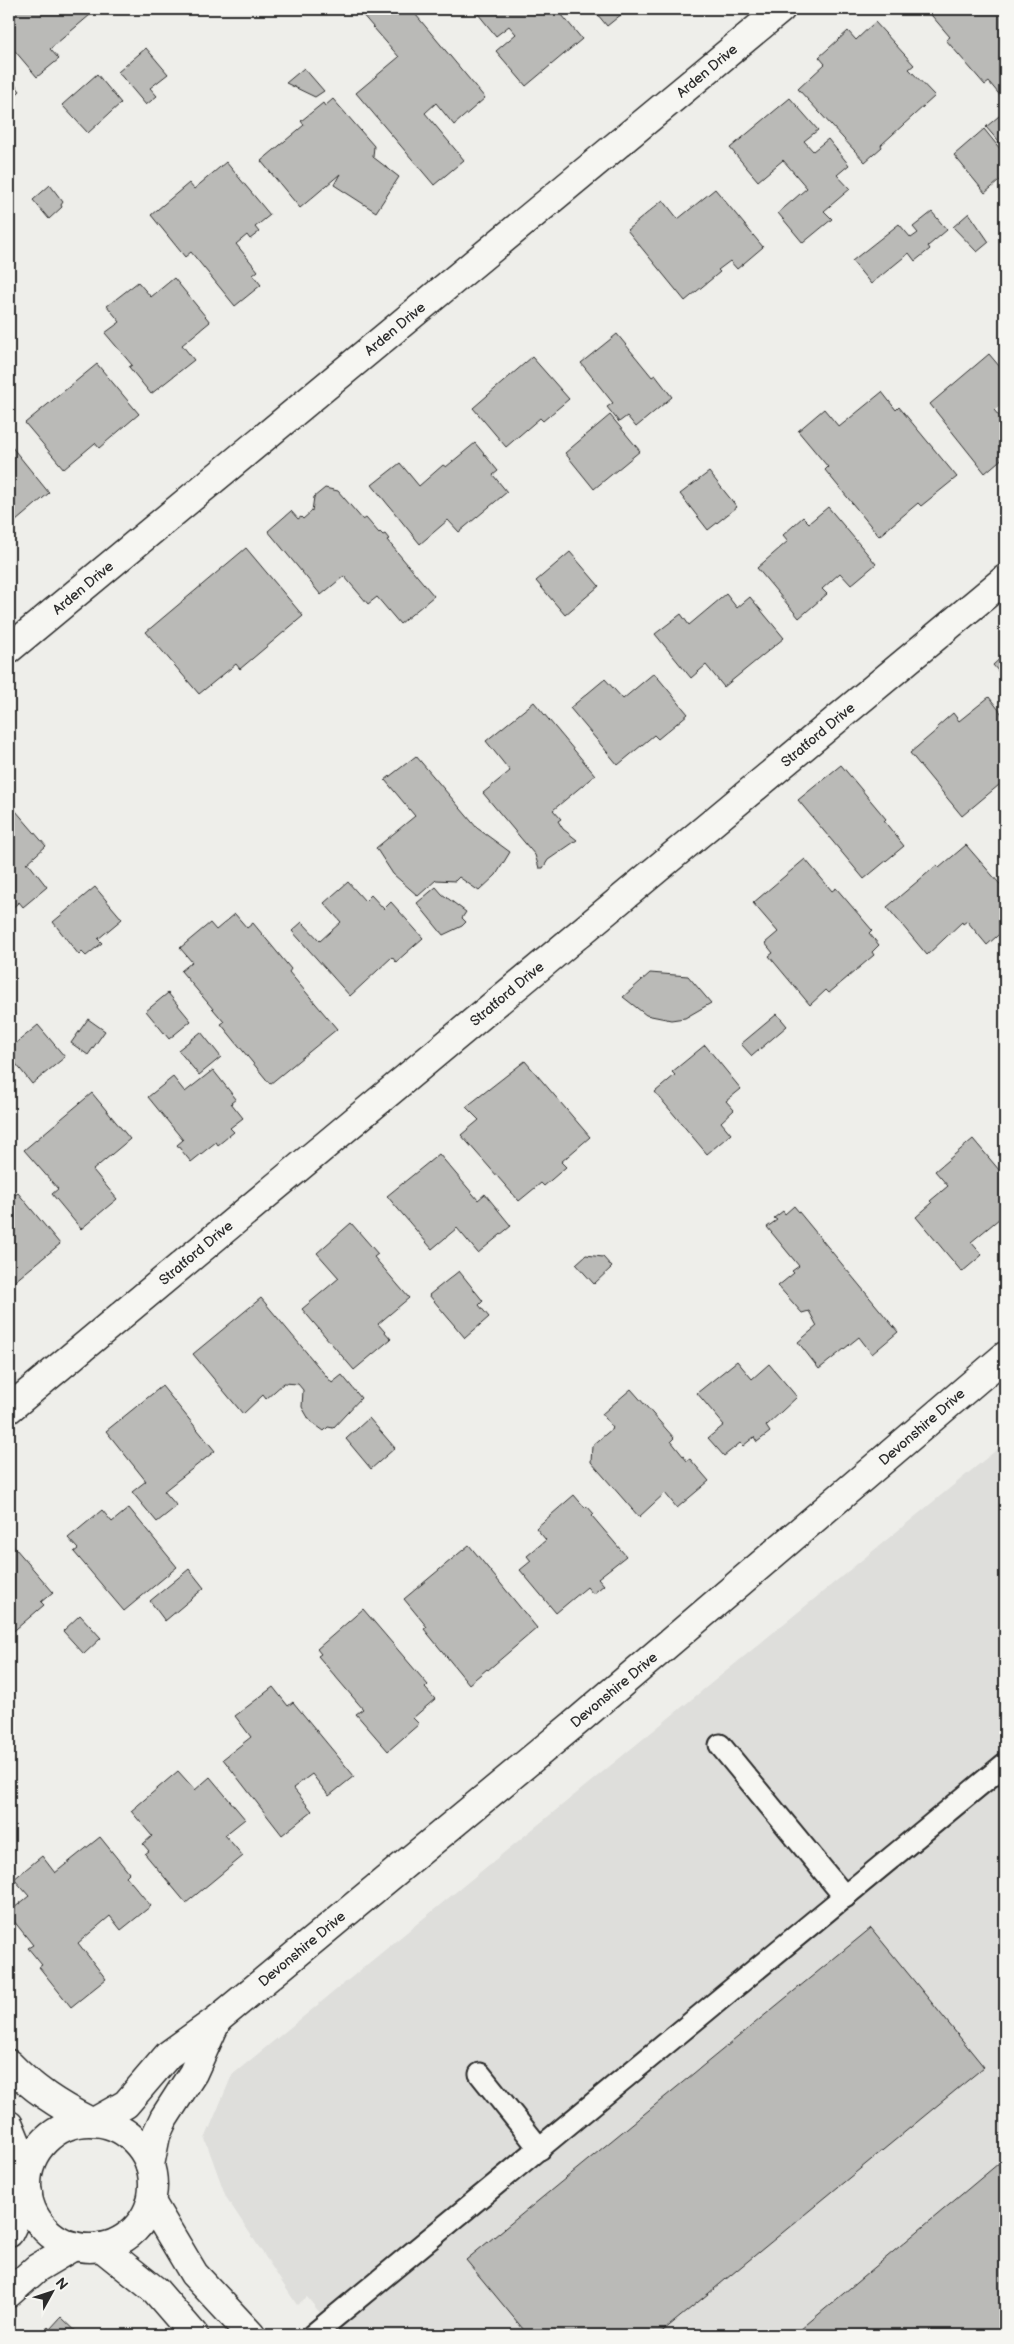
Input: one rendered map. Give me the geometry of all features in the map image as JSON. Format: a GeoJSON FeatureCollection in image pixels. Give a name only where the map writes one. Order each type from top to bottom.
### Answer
{"type":"FeatureCollection","features":[{"type":"Feature","properties":{"kind":"street","name":"Arden Drive"},"geometry":{"type":"LineString","coordinates":[[9,649],[781,9]]}},
{"type":"Feature","properties":{"kind":"street","name":"Stratford Drive"},"geometry":{"type":"LineString","coordinates":[[9,1409],[1005,579]]}},
{"type":"Feature","properties":{"kind":"street","name":"Devonshire Drive"},"geometry":{"type":"LineString","coordinates":[[91,2121],[126,2104],[168,2055],[218,2019],[579,1720],[1005,1356]]}},
{"type":"Feature","properties":{"kind":"street","name":"Devonshire Drive"},"geometry":{"type":"LineString","coordinates":[[150,2165],[156,2135],[164,2118],[192,2073],[218,2019]]}},
{"type":"Feature","properties":{"kind":"street"},"geometry":{"type":"LineString","coordinates":[[9,2064],[28,2084],[50,2100],[91,2121],[118,2128],[138,2143],[150,2165],[153,2183],[151,2202],[144,2218],[132,2232],[118,2242],[102,2247],[74,2246],[54,2236],[38,2220],[28,2182],[9,2126]]}},
{"type":"Feature","properties":{"kind":"street"},"geometry":{"type":"LineString","coordinates":[[9,2233],[28,2182],[34,2155],[44,2141],[57,2130],[72,2124],[91,2121]]}},
{"type":"Feature","properties":{"kind":"street"},"geometry":{"type":"LineString","coordinates":[[151,2202],[194,2274],[251,2335]]}},
{"type":"Feature","properties":{"kind":"street"},"geometry":{"type":"LineString","coordinates":[[9,2293],[37,2268],[74,2246]]}},
{"type":"Feature","properties":{"kind":"street"},"geometry":{"type":"LineString","coordinates":[[102,2247],[156,2292],[194,2335]]}},
{"type":"Feature","properties":{"kind":"lane"},"geometry":{"type":"LineString","coordinates":[[720,1745],[845,1897]]}},
{"type":"Feature","properties":{"kind":"lane"},"geometry":{"type":"LineString","coordinates":[[313,2335],[1005,1764]]}},
{"type":"Feature","properties":{"kind":"lane"},"geometry":{"type":"LineString","coordinates":[[480,2074],[540,2149]]}},
{"type":"Feature","properties":{"kind":"shaded area"},"geometry":{"type":"Polygon","coordinates":[[[1005,1443],[1005,2335],[338,2335],[307,2297],[297,2305],[226,2197],[205,2139],[232,2075],[1005,1443]]]}},
{"type":"Feature","properties":{"kind":"building"},"geometry":{"type":"Polygon","coordinates":[[[17,9],[97,9],[50,49],[59,59],[37,77],[9,44],[9,16],[17,9]]]}},
{"type":"Feature","properties":{"kind":"building"},"geometry":{"type":"Polygon","coordinates":[[[366,9],[411,9],[485,98],[454,125],[436,103],[425,113],[464,160],[434,185],[356,93],[399,57],[361,13],[366,9]]]}},
{"type":"Feature","properties":{"kind":"building"},"geometry":{"type":"Polygon","coordinates":[[[474,9],[557,9],[582,39],[526,86],[496,51],[516,34],[509,26],[496,36],[474,9]]]}},
{"type":"Feature","properties":{"kind":"building"},"geometry":{"type":"Polygon","coordinates":[[[593,9],[628,9],[607,26],[593,9]]]}},
{"type":"Feature","properties":{"kind":"building"},"geometry":{"type":"Polygon","coordinates":[[[926,9],[1005,9],[1005,97],[1003,99],[989,82],[985,85],[946,40],[950,37],[926,9]]]}},
{"type":"Feature","properties":{"kind":"building"},"geometry":{"type":"Polygon","coordinates":[[[875,22],[914,65],[909,69],[935,96],[865,162],[798,89],[825,64],[819,57],[848,31],[856,40],[875,22]]]}},
{"type":"Feature","properties":{"kind":"building"},"geometry":{"type":"Polygon","coordinates":[[[146,48],[168,74],[150,88],[157,96],[146,105],[118,72],[146,48]]]}},
{"type":"Feature","properties":{"kind":"building"},"geometry":{"type":"Polygon","coordinates":[[[304,68],[324,91],[315,97],[286,83],[304,68]]]}},
{"type":"Feature","properties":{"kind":"building"},"geometry":{"type":"Polygon","coordinates":[[[97,74],[121,103],[88,133],[62,105],[97,74]]]}},
{"type":"Feature","properties":{"kind":"building"},"geometry":{"type":"Polygon","coordinates":[[[9,78],[20,91],[9,101],[9,78]]]}},
{"type":"Feature","properties":{"kind":"building"},"geometry":{"type":"Polygon","coordinates":[[[790,98],[818,130],[804,141],[813,151],[828,139],[849,165],[837,175],[850,189],[824,211],[832,219],[803,243],[778,213],[807,188],[783,160],[758,181],[730,148],[790,98]]]}},
{"type":"Feature","properties":{"kind":"building"},"geometry":{"type":"Polygon","coordinates":[[[333,99],[374,146],[373,157],[399,177],[376,212],[334,185],[340,174],[300,208],[261,161],[304,125],[301,121],[323,103],[325,106],[333,99]]]}},
{"type":"Feature","properties":{"kind":"building"},"geometry":{"type":"Polygon","coordinates":[[[1005,111],[1005,149],[986,127],[1005,111]]]}},
{"type":"Feature","properties":{"kind":"building"},"geometry":{"type":"Polygon","coordinates":[[[984,129],[1005,155],[1005,176],[985,193],[954,155],[984,129]]]}},
{"type":"Feature","properties":{"kind":"building"},"geometry":{"type":"Polygon","coordinates":[[[226,162],[270,215],[255,227],[259,232],[250,239],[247,235],[236,244],[258,271],[253,275],[261,285],[235,306],[191,252],[185,257],[151,215],[189,183],[194,189],[226,162]]]}},
{"type":"Feature","properties":{"kind":"building"},"geometry":{"type":"Polygon","coordinates":[[[50,185],[63,202],[62,207],[49,219],[33,200],[50,185]]]}},
{"type":"Feature","properties":{"kind":"building"},"geometry":{"type":"Polygon","coordinates":[[[715,189],[763,247],[737,269],[730,261],[718,270],[720,272],[685,301],[627,230],[663,200],[678,219],[715,189]]]}},
{"type":"Feature","properties":{"kind":"building"},"geometry":{"type":"Polygon","coordinates":[[[932,212],[947,230],[928,246],[930,249],[915,261],[909,253],[871,284],[852,261],[899,224],[911,238],[918,233],[913,227],[932,212]]]}},
{"type":"Feature","properties":{"kind":"building"},"geometry":{"type":"Polygon","coordinates":[[[969,213],[989,242],[977,252],[953,227],[969,213]]]}},
{"type":"Feature","properties":{"kind":"building"},"geometry":{"type":"Polygon","coordinates":[[[174,278],[210,322],[182,345],[194,360],[151,394],[129,367],[132,365],[105,333],[120,322],[107,306],[138,282],[151,297],[174,278]]]}},
{"type":"Feature","properties":{"kind":"building"},"geometry":{"type":"Polygon","coordinates":[[[617,334],[652,377],[655,375],[672,397],[636,427],[627,416],[619,422],[607,407],[613,403],[581,363],[617,334]]]}},
{"type":"Feature","properties":{"kind":"building"},"geometry":{"type":"Polygon","coordinates":[[[989,354],[1005,373],[1005,400],[994,410],[1005,423],[1005,456],[985,473],[930,404],[989,354]]]}},
{"type":"Feature","properties":{"kind":"building"},"geometry":{"type":"Polygon","coordinates":[[[532,357],[569,399],[543,421],[540,418],[506,447],[473,408],[532,357]]]}},
{"type":"Feature","properties":{"kind":"building"},"geometry":{"type":"Polygon","coordinates":[[[97,364],[139,414],[99,448],[95,443],[64,469],[25,423],[97,364]]]}},
{"type":"Feature","properties":{"kind":"building"},"geometry":{"type":"Polygon","coordinates":[[[882,392],[896,410],[899,407],[957,477],[921,506],[918,503],[879,536],[825,470],[828,467],[798,431],[824,409],[839,427],[882,392]]]}},
{"type":"Feature","properties":{"kind":"building"},"geometry":{"type":"Polygon","coordinates":[[[610,415],[640,451],[594,489],[565,453],[610,415]]]}},
{"type":"Feature","properties":{"kind":"building"},"geometry":{"type":"Polygon","coordinates":[[[475,443],[498,471],[493,475],[507,492],[459,532],[448,520],[420,544],[372,485],[400,463],[419,486],[443,465],[446,467],[475,443]]]}},
{"type":"Feature","properties":{"kind":"building"},"geometry":{"type":"Polygon","coordinates":[[[11,446],[49,493],[9,527],[9,448],[11,446]]]}},
{"type":"Feature","properties":{"kind":"building"},"geometry":{"type":"Polygon","coordinates":[[[709,472],[737,507],[708,530],[680,494],[709,472]]]}},
{"type":"Feature","properties":{"kind":"building"},"geometry":{"type":"Polygon","coordinates":[[[325,488],[338,491],[363,520],[366,518],[379,533],[385,534],[389,539],[387,540],[434,596],[400,624],[377,597],[368,604],[344,576],[321,595],[268,531],[291,511],[298,519],[301,517],[303,519],[312,511],[314,497],[325,488]]]}},
{"type":"Feature","properties":{"kind":"building"},"geometry":{"type":"Polygon","coordinates":[[[828,507],[876,564],[851,585],[840,573],[822,589],[827,594],[799,618],[757,568],[788,541],[783,535],[803,517],[809,523],[828,507]]]}},
{"type":"Feature","properties":{"kind":"building"},"geometry":{"type":"Polygon","coordinates":[[[246,548],[303,616],[240,669],[236,664],[199,694],[146,632],[246,548]]]}},
{"type":"Feature","properties":{"kind":"building"},"geometry":{"type":"Polygon","coordinates":[[[570,552],[599,586],[565,615],[536,581],[570,552]]]}},
{"type":"Feature","properties":{"kind":"building"},"geometry":{"type":"Polygon","coordinates":[[[726,594],[737,608],[750,597],[784,638],[724,687],[706,665],[691,678],[655,634],[681,614],[689,625],[726,594]]]}},
{"type":"Feature","properties":{"kind":"building"},"geometry":{"type":"Polygon","coordinates":[[[1005,654],[1005,679],[993,665],[1005,654]]]}},
{"type":"Feature","properties":{"kind":"building"},"geometry":{"type":"Polygon","coordinates":[[[654,673],[688,714],[658,739],[654,735],[618,765],[570,708],[605,679],[623,699],[654,673]]]}},
{"type":"Feature","properties":{"kind":"building"},"geometry":{"type":"Polygon","coordinates":[[[989,697],[1005,718],[1005,780],[962,816],[910,753],[953,713],[959,721],[989,697]]]}},
{"type":"Feature","properties":{"kind":"building"},"geometry":{"type":"Polygon","coordinates":[[[534,702],[595,775],[553,810],[561,819],[558,821],[563,829],[577,840],[548,860],[543,868],[539,868],[535,855],[483,793],[510,771],[486,741],[534,702]]]}},
{"type":"Feature","properties":{"kind":"building"},"geometry":{"type":"Polygon","coordinates":[[[416,756],[477,828],[510,852],[496,875],[479,891],[459,877],[455,881],[436,880],[418,896],[393,874],[376,848],[415,816],[385,780],[416,756]]]}},
{"type":"Feature","properties":{"kind":"building"},"geometry":{"type":"Polygon","coordinates":[[[841,765],[886,819],[884,821],[904,846],[864,879],[798,800],[841,765]]]}},
{"type":"Feature","properties":{"kind":"building"},"geometry":{"type":"Polygon","coordinates":[[[9,803],[46,846],[26,864],[29,864],[47,887],[23,907],[19,902],[10,910],[9,864],[15,859],[9,852],[9,803]]]}},
{"type":"Feature","properties":{"kind":"building"},"geometry":{"type":"Polygon","coordinates":[[[966,845],[1005,890],[1005,929],[987,945],[967,921],[963,924],[962,922],[927,955],[887,907],[937,865],[939,868],[966,845]]]}},
{"type":"Feature","properties":{"kind":"building"},"geometry":{"type":"Polygon","coordinates":[[[805,859],[832,891],[836,888],[872,930],[869,933],[879,945],[872,952],[874,955],[829,993],[826,990],[810,1005],[769,956],[773,953],[765,943],[778,932],[753,903],[805,859]]]}},
{"type":"Feature","properties":{"kind":"building"},"geometry":{"type":"Polygon","coordinates":[[[348,882],[365,901],[371,895],[384,909],[391,902],[423,938],[396,962],[392,957],[350,996],[292,931],[302,922],[320,941],[341,922],[324,903],[348,882]]]}},
{"type":"Feature","properties":{"kind":"building"},"geometry":{"type":"Polygon","coordinates":[[[95,887],[122,919],[98,939],[102,943],[86,956],[82,952],[79,955],[53,922],[95,887]]]}},
{"type":"Feature","properties":{"kind":"building"},"geometry":{"type":"Polygon","coordinates":[[[436,887],[442,894],[466,912],[462,918],[466,922],[462,926],[443,935],[417,903],[436,887]]]}},
{"type":"Feature","properties":{"kind":"building"},"geometry":{"type":"Polygon","coordinates":[[[235,914],[247,928],[253,923],[291,969],[289,972],[337,1029],[270,1084],[221,1024],[224,1022],[181,971],[192,962],[180,948],[210,923],[216,930],[235,914]]]}},
{"type":"Feature","properties":{"kind":"building"},"geometry":{"type":"Polygon","coordinates":[[[650,973],[688,976],[711,1003],[685,1018],[671,1020],[646,1015],[623,997],[650,973]]]}},
{"type":"Feature","properties":{"kind":"building"},"geometry":{"type":"Polygon","coordinates":[[[168,993],[191,1021],[169,1039],[146,1011],[168,993]]]}},
{"type":"Feature","properties":{"kind":"building"},"geometry":{"type":"Polygon","coordinates":[[[777,1014],[787,1026],[752,1056],[741,1044],[777,1014]]]}},
{"type":"Feature","properties":{"kind":"building"},"geometry":{"type":"Polygon","coordinates":[[[88,1019],[105,1031],[88,1055],[71,1043],[88,1019]]]}},
{"type":"Feature","properties":{"kind":"building"},"geometry":{"type":"Polygon","coordinates":[[[38,1025],[65,1057],[32,1084],[9,1055],[9,1049],[38,1025]]]}},
{"type":"Feature","properties":{"kind":"building"},"geometry":{"type":"Polygon","coordinates":[[[201,1032],[221,1057],[199,1075],[178,1050],[201,1032]]]}},
{"type":"Feature","properties":{"kind":"building"},"geometry":{"type":"Polygon","coordinates":[[[705,1045],[741,1089],[726,1101],[734,1110],[721,1122],[731,1134],[707,1154],[655,1092],[675,1075],[672,1072],[705,1045]]]}},
{"type":"Feature","properties":{"kind":"building"},"geometry":{"type":"Polygon","coordinates":[[[525,1061],[590,1137],[561,1162],[566,1167],[544,1186],[541,1183],[519,1201],[461,1135],[479,1120],[466,1107],[525,1061]]]}},
{"type":"Feature","properties":{"kind":"building"},"geometry":{"type":"Polygon","coordinates":[[[213,1070],[236,1099],[231,1103],[243,1118],[230,1128],[234,1132],[218,1145],[216,1142],[191,1162],[177,1145],[183,1140],[148,1097],[173,1077],[185,1092],[213,1070]]]}},
{"type":"Feature","properties":{"kind":"building"},"geometry":{"type":"Polygon","coordinates":[[[92,1093],[130,1139],[93,1170],[117,1199],[81,1229],[52,1194],[58,1189],[24,1150],[92,1093]]]}},
{"type":"Feature","properties":{"kind":"building"},"geometry":{"type":"Polygon","coordinates":[[[973,1139],[1005,1177],[1005,1214],[971,1242],[982,1255],[962,1272],[916,1217],[932,1203],[930,1201],[948,1186],[935,1171],[973,1139]]]}},
{"type":"Feature","properties":{"kind":"building"},"geometry":{"type":"Polygon","coordinates":[[[439,1154],[478,1200],[485,1194],[511,1226],[478,1253],[457,1228],[432,1249],[387,1196],[439,1154]]]}},
{"type":"Feature","properties":{"kind":"building"},"geometry":{"type":"Polygon","coordinates":[[[9,1187],[15,1195],[18,1193],[60,1244],[9,1286],[9,1187]]]}},
{"type":"Feature","properties":{"kind":"building"},"geometry":{"type":"Polygon","coordinates":[[[794,1206],[898,1332],[872,1354],[859,1337],[819,1369],[798,1342],[817,1326],[809,1311],[802,1313],[778,1286],[794,1273],[792,1271],[799,1266],[767,1227],[777,1220],[774,1218],[783,1211],[785,1214],[794,1206]]]}},
{"type":"Feature","properties":{"kind":"building"},"geometry":{"type":"Polygon","coordinates":[[[351,1223],[378,1254],[374,1257],[409,1298],[378,1324],[391,1339],[354,1370],[302,1309],[339,1278],[317,1253],[351,1223]]]}},
{"type":"Feature","properties":{"kind":"building"},"geometry":{"type":"Polygon","coordinates":[[[586,1255],[603,1257],[612,1267],[594,1284],[576,1264],[586,1255]]]}},
{"type":"Feature","properties":{"kind":"building"},"geometry":{"type":"Polygon","coordinates":[[[459,1271],[483,1301],[479,1305],[489,1317],[465,1338],[429,1295],[459,1271]]]}},
{"type":"Feature","properties":{"kind":"building"},"geometry":{"type":"Polygon","coordinates":[[[261,1298],[332,1383],[342,1375],[361,1398],[333,1428],[328,1427],[324,1431],[310,1421],[302,1407],[303,1390],[298,1384],[284,1383],[266,1399],[263,1395],[243,1414],[193,1354],[261,1298]]]}},
{"type":"Feature","properties":{"kind":"building"},"geometry":{"type":"Polygon","coordinates":[[[737,1361],[752,1379],[769,1364],[797,1397],[766,1426],[770,1432],[757,1442],[754,1437],[743,1446],[740,1443],[724,1456],[708,1438],[724,1425],[697,1393],[737,1361]]]}},
{"type":"Feature","properties":{"kind":"building"},"geometry":{"type":"Polygon","coordinates":[[[162,1386],[215,1451],[164,1491],[177,1506],[157,1522],[132,1492],[146,1481],[106,1431],[162,1386]]]}},
{"type":"Feature","properties":{"kind":"building"},"geometry":{"type":"Polygon","coordinates":[[[631,1389],[674,1438],[671,1441],[687,1461],[690,1459],[709,1481],[677,1508],[665,1493],[639,1517],[591,1462],[592,1446],[613,1428],[602,1414],[631,1389]]]}},
{"type":"Feature","properties":{"kind":"building"},"geometry":{"type":"Polygon","coordinates":[[[369,1418],[395,1448],[371,1469],[346,1439],[369,1418]]]}},
{"type":"Feature","properties":{"kind":"building"},"geometry":{"type":"Polygon","coordinates":[[[574,1495],[585,1508],[587,1506],[594,1514],[592,1516],[626,1556],[598,1578],[604,1585],[593,1594],[587,1587],[556,1613],[520,1570],[531,1561],[527,1556],[546,1540],[536,1528],[574,1495]]]}},
{"type":"Feature","properties":{"kind":"building"},"geometry":{"type":"Polygon","coordinates":[[[129,1508],[177,1567],[124,1611],[74,1552],[78,1549],[68,1538],[102,1510],[112,1522],[129,1508]]]}},
{"type":"Feature","properties":{"kind":"building"},"geometry":{"type":"Polygon","coordinates":[[[9,1541],[53,1592],[41,1602],[44,1605],[9,1635],[9,1541]]]}},
{"type":"Feature","properties":{"kind":"building"},"geometry":{"type":"Polygon","coordinates":[[[469,1545],[537,1628],[469,1684],[424,1629],[427,1627],[404,1599],[469,1545]]]}},
{"type":"Feature","properties":{"kind":"building"},"geometry":{"type":"Polygon","coordinates":[[[189,1569],[204,1588],[165,1621],[150,1601],[189,1569]]]}},
{"type":"Feature","properties":{"kind":"building"},"geometry":{"type":"Polygon","coordinates":[[[363,1609],[428,1685],[425,1688],[435,1699],[413,1718],[419,1724],[388,1751],[356,1714],[363,1709],[318,1656],[321,1654],[317,1649],[363,1609]]]}},
{"type":"Feature","properties":{"kind":"building"},"geometry":{"type":"Polygon","coordinates":[[[80,1615],[101,1638],[84,1654],[63,1631],[80,1615]]]}},
{"type":"Feature","properties":{"kind":"building"},"geometry":{"type":"Polygon","coordinates":[[[273,1687],[288,1706],[293,1702],[354,1776],[329,1796],[312,1774],[293,1788],[312,1811],[282,1835],[223,1759],[251,1737],[235,1716],[273,1687]]]}},
{"type":"Feature","properties":{"kind":"building"},"geometry":{"type":"Polygon","coordinates":[[[178,1771],[195,1790],[210,1777],[245,1819],[225,1835],[243,1856],[186,1903],[145,1854],[149,1851],[143,1844],[152,1836],[131,1811],[178,1771]]]}},
{"type":"Feature","properties":{"kind":"building"},"geometry":{"type":"Polygon","coordinates":[[[100,1837],[129,1873],[126,1876],[151,1906],[121,1930],[110,1916],[78,1943],[106,1979],[71,2007],[39,1967],[42,1965],[28,1948],[33,1945],[9,1915],[9,1912],[29,1896],[14,1879],[42,1856],[55,1873],[100,1837]]]}},
{"type":"Feature","properties":{"kind":"building"},"geometry":{"type":"Polygon","coordinates":[[[871,1928],[984,2067],[658,2335],[528,2335],[466,2260],[871,1928]]]}},
{"type":"Feature","properties":{"kind":"building"},"geometry":{"type":"Polygon","coordinates":[[[1005,2158],[1005,2335],[794,2335],[1005,2158]]]}},
{"type":"Feature","properties":{"kind":"building"},"geometry":{"type":"Polygon","coordinates":[[[61,2317],[80,2335],[41,2335],[48,2327],[50,2329],[61,2317]]]}}]}
